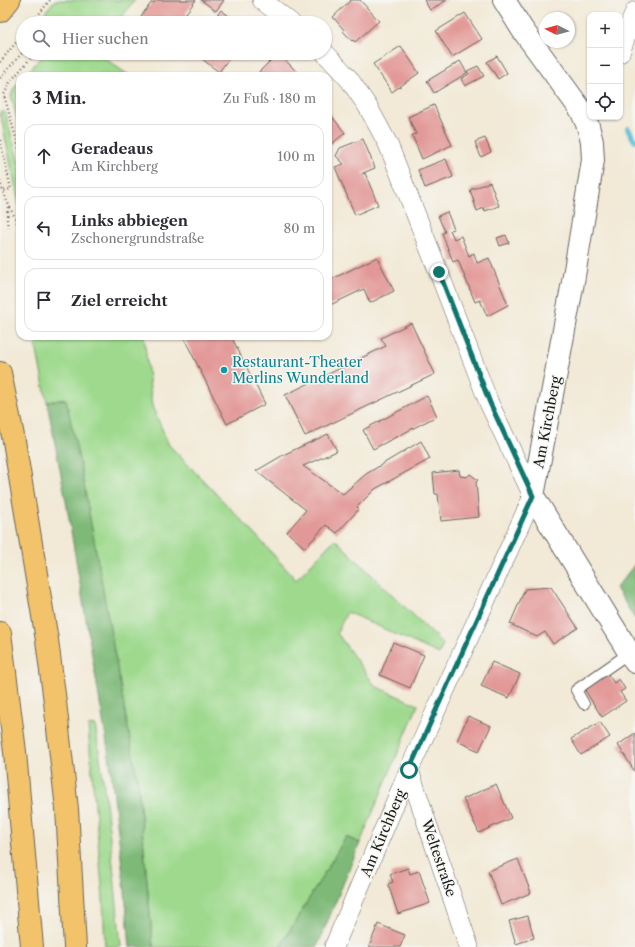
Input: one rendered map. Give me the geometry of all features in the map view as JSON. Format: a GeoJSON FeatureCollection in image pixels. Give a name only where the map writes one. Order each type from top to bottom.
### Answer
{"type":"FeatureCollection","features":[{"type":"Feature","properties":{"kind":"main road"},"geometry":{"type":"LineString","coordinates":[[0,11],[9,0]]}},
{"type":"Feature","properties":{"kind":"main road"},"geometry":{"type":"LineString","coordinates":[[0,373],[14,441],[55,702],[67,809],[76,947]]}},
{"type":"Feature","properties":{"kind":"main road"},"geometry":{"type":"LineString","coordinates":[[0,633],[16,752],[32,947]]}},
{"type":"Feature","properties":{"kind":"street"},"geometry":{"type":"LineString","coordinates":[[262,0],[282,16]]}},
{"type":"Feature","properties":{"kind":"street","name":"Am Kirchberg"},"geometry":{"type":"LineString","coordinates":[[334,947],[409,770],[533,496],[573,282],[593,160],[592,142],[588,126],[586,107],[522,29],[504,0]]}},
{"type":"Feature","properties":{"kind":"street"},"geometry":{"type":"LineString","coordinates":[[622,48],[635,11]]}},
{"type":"Feature","properties":{"kind":"street"},"geometry":{"type":"LineString","coordinates":[[331,60],[348,79],[368,107],[388,144],[490,403],[533,496],[632,657]]}},
{"type":"Feature","properties":{"kind":"street","name":"Weltestraße"},"geometry":{"type":"LineString","coordinates":[[409,770],[469,947]]}},
{"type":"Feature","properties":{"kind":"lane"},"geometry":{"type":"LineString","coordinates":[[584,704],[576,690],[632,657]]}},
{"type":"Feature","properties":{"kind":"path"},"geometry":{"type":"LineString","coordinates":[[37,16],[50,0]]}},
{"type":"Feature","properties":{"kind":"path"},"geometry":{"type":"LineString","coordinates":[[0,62],[16,43]]}},
{"type":"Feature","properties":{"kind":"path"},"geometry":{"type":"LineString","coordinates":[[0,78],[16,60]]}},
{"type":"Feature","properties":{"kind":"path"},"geometry":{"type":"LineString","coordinates":[[19,72],[29,60]]}},
{"type":"Feature","properties":{"kind":"path"},"geometry":{"type":"LineString","coordinates":[[16,75],[10,82],[4,95],[16,138]]}},
{"type":"Feature","properties":{"kind":"path"},"geometry":{"type":"LineString","coordinates":[[0,140],[11,189],[2,191]]}},
{"type":"Feature","properties":{"kind":"path"},"geometry":{"type":"LineString","coordinates":[[0,181],[2,191],[16,219]]}},
{"type":"Feature","properties":{"kind":"path"},"geometry":{"type":"LineString","coordinates":[[8,205],[8,228]]}},
{"type":"Feature","properties":{"kind":"green space"},"geometry":{"type":"Polygon","coordinates":[[[55,0],[135,0],[122,16],[42,16],[55,0]]]}},
{"type":"Feature","properties":{"kind":"green space"},"geometry":{"type":"Polygon","coordinates":[[[39,60],[107,60],[124,72],[28,72],[39,60]]]}},
{"type":"Feature","properties":{"kind":"green space"},"geometry":{"type":"Polygon","coordinates":[[[16,86],[16,115],[11,96],[16,86]]]}},
{"type":"Feature","properties":{"kind":"green space"},"geometry":{"type":"Polygon","coordinates":[[[0,112],[5,112],[16,152],[16,190],[0,112]]]}},
{"type":"Feature","properties":{"kind":"green space"},"geometry":{"type":"Polygon","coordinates":[[[35,340],[144,340],[152,406],[169,445],[253,532],[296,580],[335,539],[443,644],[439,654],[347,612],[337,633],[375,686],[418,705],[360,843],[346,837],[280,947],[153,947],[138,783],[65,399],[47,402],[35,340]]]}},
{"type":"Feature","properties":{"kind":"green space"},"geometry":{"type":"Polygon","coordinates":[[[66,399],[82,473],[138,783],[153,947],[130,947],[110,762],[66,501],[47,402],[66,399]]]}},
{"type":"Feature","properties":{"kind":"green space"},"geometry":{"type":"Polygon","coordinates":[[[635,564],[635,619],[616,588],[635,564]]]}},
{"type":"Feature","properties":{"kind":"green space"},"geometry":{"type":"Polygon","coordinates":[[[95,725],[107,808],[121,947],[105,947],[103,899],[88,726],[95,725]]]}},
{"type":"Feature","properties":{"kind":"green space"},"geometry":{"type":"Polygon","coordinates":[[[346,837],[360,843],[317,947],[280,947],[346,837]]]}},
{"type":"Feature","properties":{"kind":"building"},"geometry":{"type":"Polygon","coordinates":[[[156,0],[196,0],[186,13],[187,16],[141,16],[152,2],[154,3],[156,0]]]}},
{"type":"Feature","properties":{"kind":"building"},"geometry":{"type":"Polygon","coordinates":[[[201,0],[224,0],[216,11],[201,0]]]}},
{"type":"Feature","properties":{"kind":"building"},"geometry":{"type":"Polygon","coordinates":[[[351,0],[360,0],[379,21],[355,42],[353,40],[352,41],[343,31],[344,30],[333,17],[351,0]]]}},
{"type":"Feature","properties":{"kind":"building"},"geometry":{"type":"Polygon","coordinates":[[[424,0],[447,0],[430,10],[424,0]]]}},
{"type":"Feature","properties":{"kind":"building"},"geometry":{"type":"Polygon","coordinates":[[[221,10],[229,16],[216,16],[221,10]]]}},
{"type":"Feature","properties":{"kind":"building"},"geometry":{"type":"Polygon","coordinates":[[[465,13],[482,39],[452,57],[436,31],[465,13]]]}},
{"type":"Feature","properties":{"kind":"building"},"geometry":{"type":"Polygon","coordinates":[[[401,46],[419,73],[392,92],[373,64],[401,46]]]}},
{"type":"Feature","properties":{"kind":"building"},"geometry":{"type":"Polygon","coordinates":[[[497,56],[507,73],[498,79],[487,62],[497,56]]]}},
{"type":"Feature","properties":{"kind":"building"},"geometry":{"type":"Polygon","coordinates":[[[203,60],[228,60],[219,72],[203,60]]]}},
{"type":"Feature","properties":{"kind":"building"},"geometry":{"type":"Polygon","coordinates":[[[271,60],[285,60],[297,72],[259,72],[271,60]]]}},
{"type":"Feature","properties":{"kind":"building"},"geometry":{"type":"Polygon","coordinates":[[[460,61],[467,73],[434,93],[427,81],[460,61]]]}},
{"type":"Feature","properties":{"kind":"building"},"geometry":{"type":"Polygon","coordinates":[[[478,66],[484,76],[465,86],[461,79],[469,74],[467,71],[478,66]]]}},
{"type":"Feature","properties":{"kind":"building"},"geometry":{"type":"Polygon","coordinates":[[[434,105],[452,145],[422,159],[412,135],[416,134],[408,117],[434,105]]]}},
{"type":"Feature","properties":{"kind":"building"},"geometry":{"type":"Polygon","coordinates":[[[332,117],[345,133],[332,143],[332,117]]]}},
{"type":"Feature","properties":{"kind":"building"},"geometry":{"type":"Polygon","coordinates":[[[485,138],[491,152],[481,157],[475,142],[485,138]]]}},
{"type":"Feature","properties":{"kind":"building"},"geometry":{"type":"Polygon","coordinates":[[[363,139],[375,168],[363,173],[363,174],[365,173],[378,205],[355,215],[335,167],[344,164],[336,156],[340,148],[363,139]]]}},
{"type":"Feature","properties":{"kind":"building"},"geometry":{"type":"Polygon","coordinates":[[[446,159],[453,177],[425,188],[418,170],[446,159]]]}},
{"type":"Feature","properties":{"kind":"building"},"geometry":{"type":"Polygon","coordinates":[[[490,182],[499,206],[485,211],[484,208],[477,211],[470,190],[490,182]]]}},
{"type":"Feature","properties":{"kind":"building"},"geometry":{"type":"Polygon","coordinates":[[[447,212],[454,229],[450,230],[454,239],[461,236],[469,256],[474,253],[477,263],[489,258],[508,305],[487,316],[480,300],[475,302],[458,260],[453,262],[442,233],[445,232],[438,216],[447,212]]]}},
{"type":"Feature","properties":{"kind":"building"},"geometry":{"type":"Polygon","coordinates":[[[506,235],[509,243],[500,246],[497,238],[506,235]]]}},
{"type":"Feature","properties":{"kind":"building"},"geometry":{"type":"Polygon","coordinates":[[[377,257],[394,291],[370,303],[364,289],[332,304],[332,279],[377,257]]]}},
{"type":"Feature","properties":{"kind":"building"},"geometry":{"type":"Polygon","coordinates":[[[411,323],[435,374],[305,436],[285,395],[386,346],[381,338],[411,323]]]}},
{"type":"Feature","properties":{"kind":"building","name":"Restaurant-Theater Merlins Wunderland"},"geometry":{"type":"Polygon","coordinates":[[[185,340],[233,340],[265,404],[227,424],[185,340]]]}},
{"type":"Feature","properties":{"kind":"building"},"geometry":{"type":"Polygon","coordinates":[[[427,396],[437,416],[373,449],[363,430],[427,396]]]}},
{"type":"Feature","properties":{"kind":"building"},"geometry":{"type":"Polygon","coordinates":[[[328,434],[337,451],[303,466],[343,494],[366,474],[421,441],[430,459],[375,489],[357,507],[359,509],[337,533],[326,525],[305,548],[287,532],[306,510],[256,471],[285,454],[328,434]]]}},
{"type":"Feature","properties":{"kind":"building"},"geometry":{"type":"Polygon","coordinates":[[[459,470],[460,476],[467,477],[470,474],[478,480],[476,482],[479,517],[441,521],[438,494],[435,494],[433,473],[459,470]]]}},
{"type":"Feature","properties":{"kind":"building"},"geometry":{"type":"Polygon","coordinates":[[[551,587],[578,628],[553,644],[545,632],[537,637],[510,624],[525,589],[551,587]]]}},
{"type":"Feature","properties":{"kind":"building"},"geometry":{"type":"Polygon","coordinates":[[[393,642],[424,655],[410,688],[380,675],[393,642]]]}},
{"type":"Feature","properties":{"kind":"building"},"geometry":{"type":"Polygon","coordinates":[[[492,662],[520,674],[509,698],[481,686],[492,662]]]}},
{"type":"Feature","properties":{"kind":"building"},"geometry":{"type":"Polygon","coordinates":[[[608,674],[614,683],[619,679],[625,689],[620,692],[626,701],[602,717],[584,689],[608,674]]]}},
{"type":"Feature","properties":{"kind":"building"},"geometry":{"type":"Polygon","coordinates":[[[468,716],[491,726],[479,751],[457,741],[468,716]]]}},
{"type":"Feature","properties":{"kind":"building"},"geometry":{"type":"Polygon","coordinates":[[[600,722],[610,737],[581,755],[571,739],[600,722]]]}},
{"type":"Feature","properties":{"kind":"building"},"geometry":{"type":"Polygon","coordinates":[[[635,733],[635,772],[618,745],[635,733]]]}},
{"type":"Feature","properties":{"kind":"building"},"geometry":{"type":"Polygon","coordinates":[[[496,784],[511,818],[479,833],[463,799],[496,784]]]}},
{"type":"Feature","properties":{"kind":"building"},"geometry":{"type":"Polygon","coordinates":[[[518,859],[531,893],[501,905],[488,871],[518,859]]]}},
{"type":"Feature","properties":{"kind":"building"},"geometry":{"type":"Polygon","coordinates":[[[408,868],[410,874],[419,871],[430,903],[398,914],[388,884],[393,882],[390,874],[408,868]]]}},
{"type":"Feature","properties":{"kind":"building"},"geometry":{"type":"Polygon","coordinates":[[[528,916],[534,938],[516,944],[509,921],[528,916]]]}},
{"type":"Feature","properties":{"kind":"building"},"geometry":{"type":"Polygon","coordinates":[[[378,924],[405,935],[400,947],[369,947],[378,924]]]}},
{"type":"Feature","properties":{"kind":"waterway"},"geometry":{"type":"LineString","coordinates":[[628,129],[635,141]]}},
{"type":"Feature","properties":{"kind":"place","name":"Restaurant-Theater Merlins Wunderland"},"geometry":{"type":"Point","coordinates":[224,370]}},
{"type":"Feature","properties":{"kind":"route"},"geometry":{"type":"LineString","coordinates":[[409,770],[533,496],[490,403],[439,272]]}}]}
